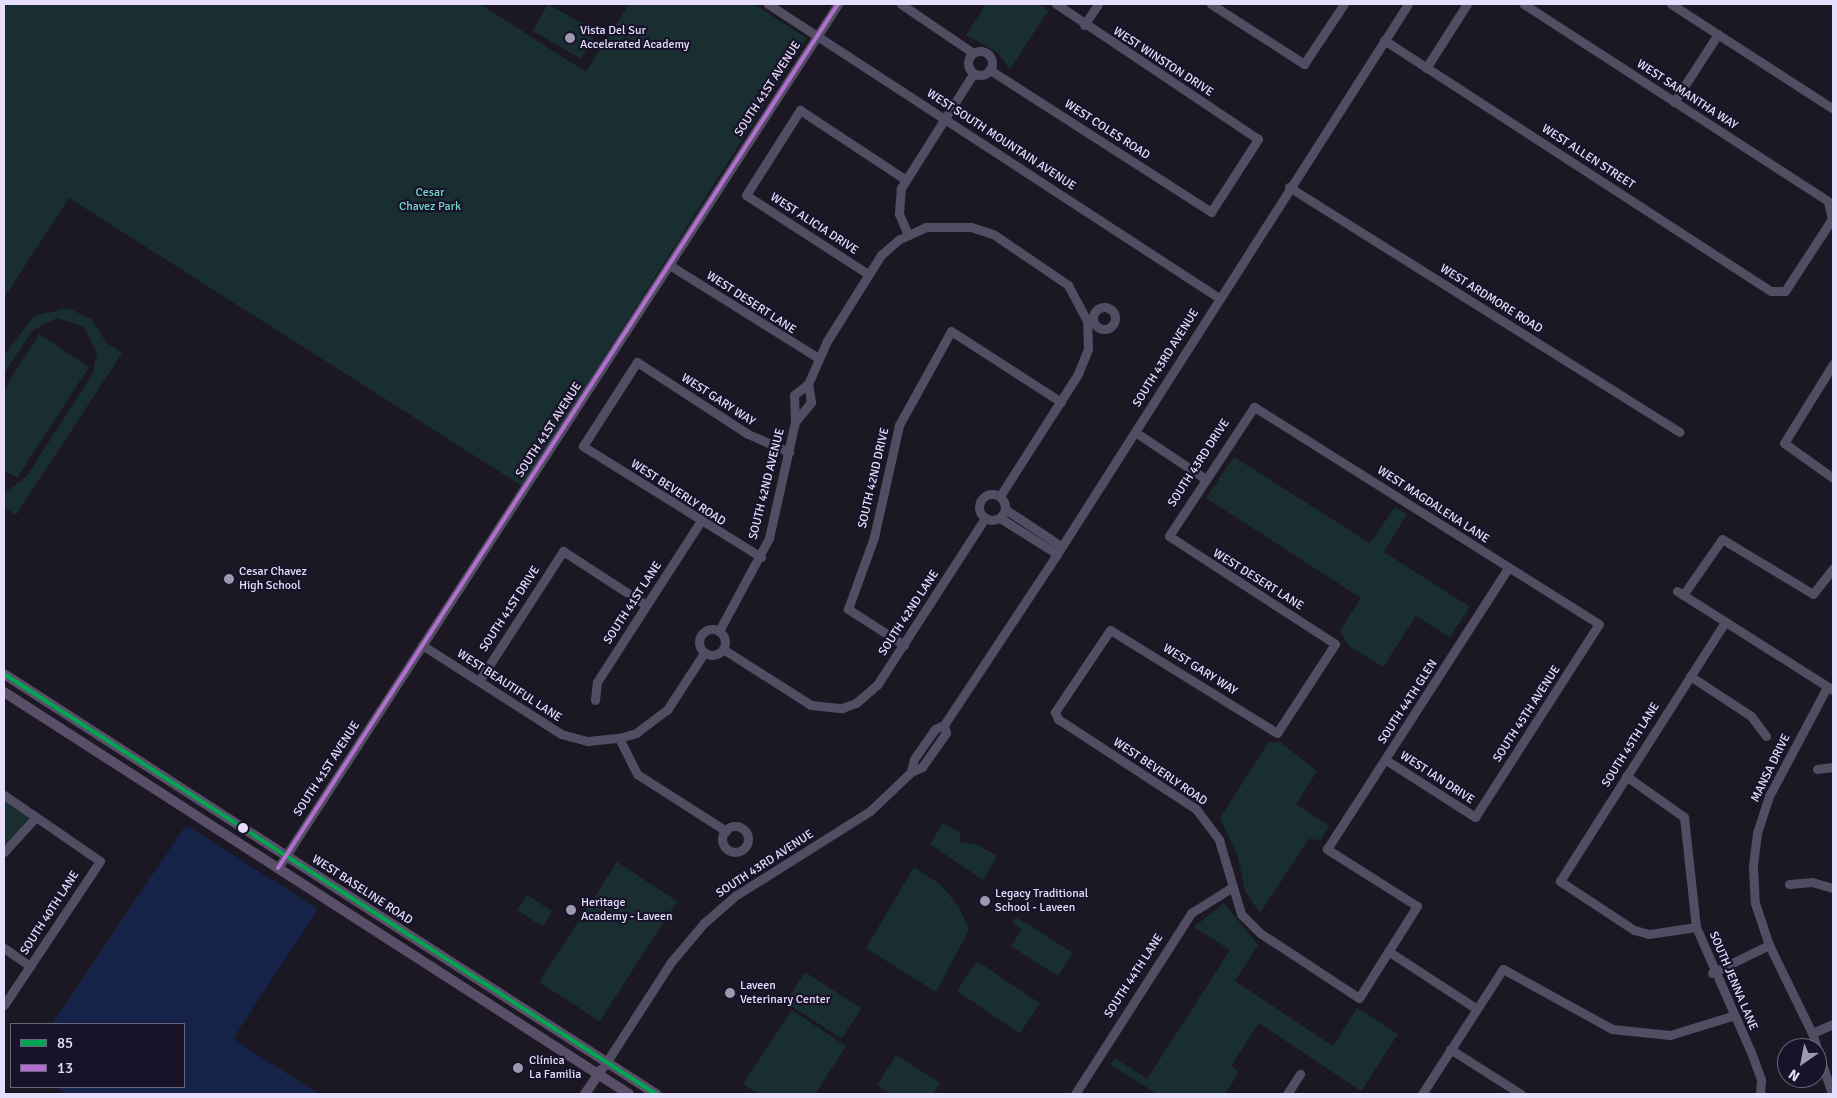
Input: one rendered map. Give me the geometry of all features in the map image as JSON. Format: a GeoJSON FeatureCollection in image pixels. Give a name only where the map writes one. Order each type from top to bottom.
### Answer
{"type":"FeatureCollection","features":[{"type":"Feature","properties":{"kind":"main road","name":"WEST BASELINE ROAD"},"geometry":{"type":"LineString","coordinates":[[4,674],[286,856],[602,1069],[629,1094]]}},
{"type":"Feature","properties":{"kind":"main road","name":"WEST BASELINE ROAD"},"geometry":{"type":"LineString","coordinates":[[4,692],[278,868],[602,1069],[656,1094]]}},
{"type":"Feature","properties":{"kind":"main road","name":"SOUTH 43RD AVENUE"},"geometry":{"type":"LineString","coordinates":[[585,1094],[602,1069]]}},
{"type":"Feature","properties":{"kind":"street","name":"WEST SOUTH MOUNTAIN AVENUE"},"geometry":{"type":"LineString","coordinates":[[768,4],[1219,298]]}},
{"type":"Feature","properties":{"kind":"street","name":"SOUTH 41ST AVENUE"},"geometry":{"type":"LineString","coordinates":[[278,868],[671,266],[838,4]]}},
{"type":"Feature","properties":{"kind":"street","name":"WEST COLES ROAD"},"geometry":{"type":"LineString","coordinates":[[901,4],[973,53],[990,56],[990,70],[1211,212]]}},
{"type":"Feature","properties":{"kind":"street","name":"WEST WINSTON DRIVE"},"geometry":{"type":"LineString","coordinates":[[1056,4],[1084,26],[1258,139],[1211,212]]}},
{"type":"Feature","properties":{"kind":"street"},"geometry":{"type":"LineString","coordinates":[[1084,26],[1098,4]]}},
{"type":"Feature","properties":{"kind":"street"},"geometry":{"type":"LineString","coordinates":[[1212,4],[1304,64],[1344,4]]}},
{"type":"Feature","properties":{"kind":"street","name":"SOUTH 43RD AVENUE"},"geometry":{"type":"LineString","coordinates":[[602,1069],[671,962],[704,923],[736,896],[870,810],[910,772],[922,767],[946,733],[944,725],[1135,432],[1408,4]]}},
{"type":"Feature","properties":{"kind":"street"},"geometry":{"type":"LineString","coordinates":[[1426,68],[1467,4]]}},
{"type":"Feature","properties":{"kind":"street","name":"WEST SAMANTHA WAY"},"geometry":{"type":"LineString","coordinates":[[1523,4],[1828,201],[1833,210]]}},
{"type":"Feature","properties":{"kind":"street"},"geometry":{"type":"LineString","coordinates":[[1671,4],[1833,109]]}},
{"type":"Feature","properties":{"kind":"street"},"geometry":{"type":"LineString","coordinates":[[1674,102],[1718,34]]}},
{"type":"Feature","properties":{"kind":"street","name":"WEST ALLEN STREET"},"geometry":{"type":"LineString","coordinates":[[1384,40],[1778,294],[1785,291],[1833,210]]}},
{"type":"Feature","properties":{"kind":"street"},"geometry":{"type":"LineString","coordinates":[[973,53],[967,64],[973,74]]}},
{"type":"Feature","properties":{"kind":"street"},"geometry":{"type":"LineString","coordinates":[[990,70],[973,74],[906,180],[899,207],[908,235],[941,225],[971,227],[993,234],[1068,285],[1090,320],[1084,361],[1061,402],[1000,496]]}},
{"type":"Feature","properties":{"kind":"street","name":"WEST ALICIA DRIVE"},"geometry":{"type":"LineString","coordinates":[[868,274],[746,195],[800,110],[906,180]]}},
{"type":"Feature","properties":{"kind":"street","name":"WEST ARDMORE ROAD"},"geometry":{"type":"LineString","coordinates":[[1289,188],[1679,432]]}},
{"type":"Feature","properties":{"kind":"street","name":"SOUTH 42ND AVENUE"},"geometry":{"type":"LineString","coordinates":[[795,422],[811,402],[808,384],[818,358],[868,274],[881,255],[908,235]]}},
{"type":"Feature","properties":{"kind":"street","name":"WEST DESERT LANE"},"geometry":{"type":"LineString","coordinates":[[671,266],[818,358]]}},
{"type":"Feature","properties":{"kind":"street","name":"SOUTH 42ND DRIVE"},"geometry":{"type":"LineString","coordinates":[[904,645],[848,609],[874,537],[899,425],[951,331],[1061,402]]}},
{"type":"Feature","properties":{"kind":"street","name":"WEST BEVERLY ROAD"},"geometry":{"type":"LineString","coordinates":[[637,362],[583,446],[700,522],[761,557]]}},
{"type":"Feature","properties":{"kind":"street","name":"WEST GARY WAY"},"geometry":{"type":"LineString","coordinates":[[637,362],[748,434],[789,452]]}},
{"type":"Feature","properties":{"kind":"street"},"geometry":{"type":"LineString","coordinates":[[1833,364],[1784,443],[1833,478]]}},
{"type":"Feature","properties":{"kind":"street","name":"SOUTH 42ND AVENUE"},"geometry":{"type":"LineString","coordinates":[[719,631],[761,557],[789,452],[795,422],[794,395],[808,384]]}},
{"type":"Feature","properties":{"kind":"street","name":"SOUTH 43RD DRIVE"},"geometry":{"type":"LineString","coordinates":[[1169,536],[1204,478],[1254,407]]}},
{"type":"Feature","properties":{"kind":"street","name":"WEST MAGDALENA LANE"},"geometry":{"type":"LineString","coordinates":[[1254,407],[1599,624]]}},
{"type":"Feature","properties":{"kind":"street"},"geometry":{"type":"LineString","coordinates":[[1135,432],[1204,478]]}},
{"type":"Feature","properties":{"kind":"street"},"geometry":{"type":"LineString","coordinates":[[1000,496],[1006,509],[1059,550]]}},
{"type":"Feature","properties":{"kind":"street"},"geometry":{"type":"LineString","coordinates":[[1000,496],[982,498],[979,509],[985,518],[1000,518],[1059,550]]}},
{"type":"Feature","properties":{"kind":"street"},"geometry":{"type":"LineString","coordinates":[[1000,518],[1006,509]]}},
{"type":"Feature","properties":{"kind":"street","name":"SOUTH 42ND LANE"},"geometry":{"type":"LineString","coordinates":[[723,649],[811,705],[842,708],[867,697],[904,645],[985,518]]}},
{"type":"Feature","properties":{"kind":"street","name":"SOUTH 41ST LANE"},"geometry":{"type":"LineString","coordinates":[[595,700],[597,682],[700,522]]}},
{"type":"Feature","properties":{"kind":"street","name":"WEST DESERT LANE"},"geometry":{"type":"LineString","coordinates":[[1169,536],[1335,644],[1277,733]]}},
{"type":"Feature","properties":{"kind":"street"},"geometry":{"type":"LineString","coordinates":[[1830,689],[1680,593],[1722,539],[1813,594],[1833,568]]}},
{"type":"Feature","properties":{"kind":"street","name":"SOUTH 41ST DRIVE"},"geometry":{"type":"LineString","coordinates":[[479,681],[563,551],[646,605]]}},
{"type":"Feature","properties":{"kind":"street","name":"SOUTH 44TH GLEN"},"geometry":{"type":"LineString","coordinates":[[1388,951],[1417,906],[1327,849],[1508,568]]}},
{"type":"Feature","properties":{"kind":"street","name":"SOUTH 45TH LANE"},"geometry":{"type":"LineString","coordinates":[[1696,927],[1649,934],[1634,930],[1560,881],[1725,622]]}},
{"type":"Feature","properties":{"kind":"street","name":"SOUTH 45TH AVENUE"},"geometry":{"type":"LineString","coordinates":[[1475,818],[1599,624]]}},
{"type":"Feature","properties":{"kind":"street"},"geometry":{"type":"LineString","coordinates":[[704,653],[716,654],[723,649],[725,641],[719,631],[706,630],[700,636],[704,653],[667,710],[646,727],[619,738],[637,774],[726,831]]}},
{"type":"Feature","properties":{"kind":"street","name":"WEST BEVERLY ROAD"},"geometry":{"type":"LineString","coordinates":[[1110,630],[1055,715],[1202,815],[1220,840],[1231,888],[1250,924],[1359,998],[1388,951]]}},
{"type":"Feature","properties":{"kind":"street","name":"WEST GARY WAY"},"geometry":{"type":"LineString","coordinates":[[1110,630],[1277,733]]}},
{"type":"Feature","properties":{"kind":"street","name":"WEST BEAUTIFUL LANE"},"geometry":{"type":"LineString","coordinates":[[422,645],[561,734],[588,742],[619,738]]}},
{"type":"Feature","properties":{"kind":"street"},"geometry":{"type":"LineString","coordinates":[[1690,676],[1751,716],[1766,736]]}},
{"type":"Feature","properties":{"kind":"street","name":"MANSA DRIVE"},"geometry":{"type":"LineString","coordinates":[[1830,689],[1776,780],[1757,833],[1755,903],[1769,945],[1812,1033],[1832,1094]]}},
{"type":"Feature","properties":{"kind":"street","name":"WEST IAN DRIVE"},"geometry":{"type":"LineString","coordinates":[[1386,760],[1475,818]]}},
{"type":"Feature","properties":{"kind":"street"},"geometry":{"type":"LineString","coordinates":[[1818,769],[1833,767]]}},
{"type":"Feature","properties":{"kind":"street","name":"SOUTH JENNA LANE"},"geometry":{"type":"LineString","coordinates":[[1626,776],[1684,817],[1696,927],[1712,973],[1761,1080],[1760,1094]]}},
{"type":"Feature","properties":{"kind":"street"},"geometry":{"type":"LineString","coordinates":[[4,796],[36,817],[4,852]]}},
{"type":"Feature","properties":{"kind":"street","name":"SOUTH 40TH LANE"},"geometry":{"type":"LineString","coordinates":[[4,1005],[100,861],[36,817]]}},
{"type":"Feature","properties":{"kind":"street"},"geometry":{"type":"LineString","coordinates":[[1789,884],[1812,882],[1833,888]]}},
{"type":"Feature","properties":{"kind":"street","name":"SOUTH 44TH LANE"},"geometry":{"type":"LineString","coordinates":[[1075,1094],[1191,913],[1231,888]]}},
{"type":"Feature","properties":{"kind":"street"},"geometry":{"type":"LineString","coordinates":[[1712,973],[1769,945]]}},
{"type":"Feature","properties":{"kind":"street"},"geometry":{"type":"LineString","coordinates":[[4,948],[30,966]]}},
{"type":"Feature","properties":{"kind":"street"},"geometry":{"type":"LineString","coordinates":[[1388,951],[1477,1009]]}},
{"type":"Feature","properties":{"kind":"street"},"geometry":{"type":"LineString","coordinates":[[1422,1094],[1503,969],[1612,1028],[1670,1035],[1732,1016]]}},
{"type":"Feature","properties":{"kind":"street"},"geometry":{"type":"LineString","coordinates":[[1812,1033],[1833,1024]]}},
{"type":"Feature","properties":{"kind":"street"},"geometry":{"type":"LineString","coordinates":[[1450,1049],[1522,1094]]}},
{"type":"Feature","properties":{"kind":"street"},"geometry":{"type":"LineString","coordinates":[[1287,1094],[1300,1074]]}},
{"type":"Feature","properties":{"kind":"green space","name":"Cesar Chavez Park"},"geometry":{"type":"Polygon","coordinates":[[[4,4],[480,4],[586,72],[629,4],[754,4],[807,38],[522,486],[69,198],[4,298],[4,4]]]}},
{"type":"Feature","properties":{"kind":"green space"},"geometry":{"type":"Polygon","coordinates":[[[548,4],[596,32],[581,59],[532,31],[548,4]]]}},
{"type":"Feature","properties":{"kind":"green space"},"geometry":{"type":"Polygon","coordinates":[[[986,4],[1041,4],[1048,11],[1010,69],[997,52],[966,35],[986,4]]]}},
{"type":"Feature","properties":{"kind":"green space"},"geometry":{"type":"Polygon","coordinates":[[[68,308],[91,319],[106,342],[122,353],[16,515],[4,507],[4,493],[26,477],[92,375],[97,354],[84,327],[58,318],[33,330],[4,374],[4,355],[34,316],[68,308]]]}},
{"type":"Feature","properties":{"kind":"green space"},"geometry":{"type":"Polygon","coordinates":[[[39,334],[89,367],[17,478],[4,470],[4,389],[39,334]]]}},
{"type":"Feature","properties":{"kind":"green space"},"geometry":{"type":"Polygon","coordinates":[[[1234,457],[1370,543],[1395,507],[1407,514],[1384,552],[1470,607],[1450,637],[1416,616],[1383,667],[1348,645],[1340,631],[1361,598],[1206,498],[1234,457]]]}},
{"type":"Feature","properties":{"kind":"green space"},"geometry":{"type":"Polygon","coordinates":[[[1280,742],[1317,771],[1296,804],[1329,826],[1321,840],[1309,839],[1260,913],[1245,891],[1238,857],[1220,818],[1268,743],[1280,742]]]}},
{"type":"Feature","properties":{"kind":"green space"},"geometry":{"type":"Polygon","coordinates":[[[4,795],[36,817],[4,852],[4,795]]]}},
{"type":"Feature","properties":{"kind":"green space"},"geometry":{"type":"Polygon","coordinates":[[[943,823],[960,833],[960,842],[976,844],[997,856],[983,880],[930,844],[943,823]]]}},
{"type":"Feature","properties":{"kind":"green space"},"geometry":{"type":"Polygon","coordinates":[[[617,862],[677,901],[600,1021],[539,982],[617,862]]]}},
{"type":"Feature","properties":{"kind":"green space"},"geometry":{"type":"Polygon","coordinates":[[[914,867],[941,885],[959,907],[969,930],[936,992],[866,948],[914,867]]]}},
{"type":"Feature","properties":{"kind":"green space"},"geometry":{"type":"Polygon","coordinates":[[[527,895],[552,911],[542,926],[517,910],[527,895]]]}},
{"type":"Feature","properties":{"kind":"green space"},"geometry":{"type":"Polygon","coordinates":[[[1224,903],[1258,945],[1235,981],[1333,1046],[1357,1008],[1398,1034],[1361,1091],[1259,1023],[1231,1066],[1239,1072],[1225,1094],[1157,1094],[1111,1065],[1115,1058],[1147,1079],[1230,950],[1194,927],[1224,903]]]}},
{"type":"Feature","properties":{"kind":"green space"},"geometry":{"type":"Polygon","coordinates":[[[1016,917],[1073,953],[1058,976],[1011,946],[1022,929],[1012,923],[1016,917]]]}},
{"type":"Feature","properties":{"kind":"green space"},"geometry":{"type":"Polygon","coordinates":[[[977,961],[1040,1003],[1020,1033],[957,991],[977,961]]]}},
{"type":"Feature","properties":{"kind":"green space"},"geometry":{"type":"Polygon","coordinates":[[[805,972],[861,1008],[842,1039],[785,1002],[805,972]]]}},
{"type":"Feature","properties":{"kind":"green space"},"geometry":{"type":"Polygon","coordinates":[[[792,1010],[846,1046],[815,1094],[759,1094],[743,1084],[792,1010]]]}},
{"type":"Feature","properties":{"kind":"green space"},"geometry":{"type":"Polygon","coordinates":[[[896,1055],[940,1083],[933,1094],[891,1094],[877,1085],[896,1055]]]}},
{"type":"Feature","properties":{"kind":"water"},"geometry":{"type":"Polygon","coordinates":[[[186,825],[318,909],[233,1039],[319,1094],[68,1094],[58,1088],[185,1088],[185,1023],[53,1023],[186,825]]]}},
{"type":"Feature","properties":{"kind":"transit line","name":"13"},"geometry":{"type":"LineString","coordinates":[[278,868],[838,4]]}},
{"type":"Feature","properties":{"kind":"transit line","name":"85"},"geometry":{"type":"LineString","coordinates":[[4,674],[656,1094]]}},
{"type":"Feature","properties":{"kind":"place","name":"Vista Del Sur Accelerated Academy"},"geometry":{"type":"Point","coordinates":[570,38]}},
{"type":"Feature","properties":{"kind":"place","name":"Cesar Chavez High School"},"geometry":{"type":"Point","coordinates":[229,579]}},
{"type":"Feature","properties":{"kind":"place","name":"Legacy Traditional School - Laveen"},"geometry":{"type":"Point","coordinates":[985,901]}},
{"type":"Feature","properties":{"kind":"place","name":"Heritage Academy - Laveen"},"geometry":{"type":"Point","coordinates":[571,910]}},
{"type":"Feature","properties":{"kind":"place","name":"Laveen Veterinary Center"},"geometry":{"type":"Point","coordinates":[730,993]}},
{"type":"Feature","properties":{"kind":"place","name":"Clínica La Familia"},"geometry":{"type":"Point","coordinates":[518,1068]}}]}
